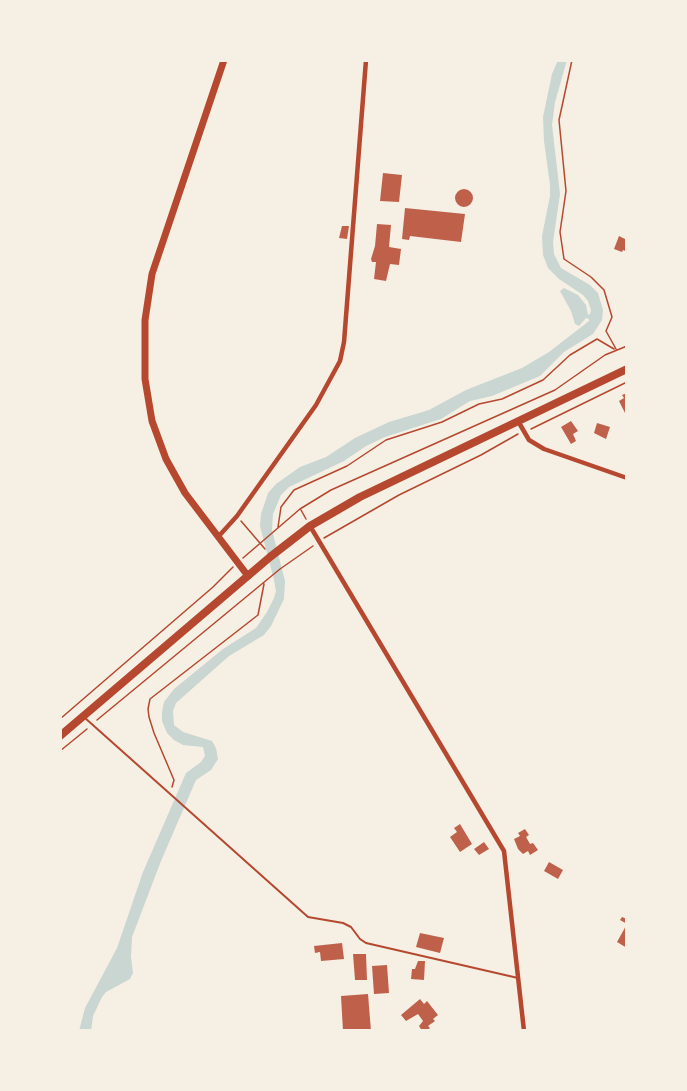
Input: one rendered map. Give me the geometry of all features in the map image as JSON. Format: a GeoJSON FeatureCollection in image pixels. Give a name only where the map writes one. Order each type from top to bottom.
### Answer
{"type":"FeatureCollection","features":[{"type":"Feature","properties":{"kind":"main road"},"geometry":{"type":"LineString","coordinates":[[224,60],[152,274],[145,320],[145,379],[152,421],[166,459],[185,493],[248,576]]}},
{"type":"Feature","properties":{"kind":"main road"},"geometry":{"type":"LineString","coordinates":[[60,736],[278,550],[310,526],[360,497],[627,369]]}},
{"type":"Feature","properties":{"kind":"street"},"geometry":{"type":"LineString","coordinates":[[218,537],[237,516],[316,405],[340,361],[344,342],[366,60]]}},
{"type":"Feature","properties":{"kind":"street"},"geometry":{"type":"LineString","coordinates":[[518,422],[529,440],[544,449],[627,478]]}},
{"type":"Feature","properties":{"kind":"street"},"geometry":{"type":"LineString","coordinates":[[310,526],[499,839],[504,851],[524,1031]]}},
{"type":"Feature","properties":{"kind":"lane"},"geometry":{"type":"LineString","coordinates":[[83,716],[301,912],[316,919],[343,923],[351,927],[366,943],[518,978]]}},
{"type":"Feature","properties":{"kind":"path"},"geometry":{"type":"LineString","coordinates":[[572,60],[560,120],[566,191],[560,232],[562,250],[564,259],[591,277],[604,290],[612,317],[606,331],[616,350]]}},
{"type":"Feature","properties":{"kind":"path"},"geometry":{"type":"LineString","coordinates":[[278,528],[281,507],[294,490],[347,466],[386,440],[442,422],[479,404],[502,399],[543,380],[570,355],[597,339],[616,350]]}},
{"type":"Feature","properties":{"kind":"path"},"geometry":{"type":"LineString","coordinates":[[60,719],[300,509],[331,490],[555,390],[605,355],[627,346]]}},
{"type":"Feature","properties":{"kind":"path"},"geometry":{"type":"LineString","coordinates":[[60,751],[280,569],[319,541],[399,495],[481,455],[511,437],[627,382]]}},
{"type":"Feature","properties":{"kind":"path"},"geometry":{"type":"LineString","coordinates":[[300,509],[310,526]]}},
{"type":"Feature","properties":{"kind":"path"},"geometry":{"type":"LineString","coordinates":[[237,516],[260,543]]}},
{"type":"Feature","properties":{"kind":"path"},"geometry":{"type":"LineString","coordinates":[[169,793],[174,780],[154,734],[148,709],[150,699],[258,615],[264,583]]}},
{"type":"Feature","properties":{"kind":"shaded area"},"geometry":{"type":"Polygon","coordinates":[[[558,60],[567,60],[555,102],[552,125],[560,194],[553,242],[554,254],[561,268],[590,285],[598,293],[603,310],[602,320],[593,334],[564,352],[540,376],[492,396],[470,401],[441,419],[385,437],[366,446],[344,461],[289,487],[281,495],[273,514],[272,530],[285,581],[284,599],[264,635],[229,656],[176,703],[173,711],[174,725],[183,732],[212,741],[218,759],[211,770],[196,780],[161,861],[132,937],[133,973],[130,979],[106,992],[102,997],[93,1016],[91,1031],[79,1031],[85,1008],[117,948],[143,872],[186,773],[201,762],[205,756],[203,747],[183,745],[167,733],[162,721],[164,702],[174,689],[223,649],[256,628],[274,598],[276,591],[274,580],[260,526],[261,514],[268,493],[276,484],[300,467],[326,457],[355,438],[389,422],[429,410],[466,390],[522,368],[549,352],[589,321],[586,318],[579,326],[575,324],[560,291],[564,288],[578,295],[586,305],[588,315],[591,310],[588,301],[548,268],[543,255],[542,236],[550,185],[543,117],[552,74],[558,60]]]}},
{"type":"Feature","properties":{"kind":"building"},"geometry":{"type":"Polygon","coordinates":[[[383,173],[402,175],[399,202],[380,201],[383,173]]]}},
{"type":"Feature","properties":{"kind":"building"},"geometry":{"type":"Polygon","coordinates":[[[460,189],[468,189],[473,194],[471,205],[460,207],[455,202],[455,194],[460,189]]]}},
{"type":"Feature","properties":{"kind":"building"},"geometry":{"type":"Polygon","coordinates":[[[405,208],[465,214],[461,242],[410,236],[409,240],[402,239],[405,208]]]}},
{"type":"Feature","properties":{"kind":"building"},"geometry":{"type":"Polygon","coordinates":[[[377,224],[391,225],[389,247],[401,249],[399,265],[390,264],[386,281],[374,279],[376,262],[372,262],[371,259],[377,224]]]}},
{"type":"Feature","properties":{"kind":"building"},"geometry":{"type":"Polygon","coordinates":[[[342,226],[349,226],[347,239],[339,238],[342,226]]]}},
{"type":"Feature","properties":{"kind":"building"},"geometry":{"type":"Polygon","coordinates":[[[619,236],[627,240],[625,246],[627,252],[614,249],[619,236]]]}},
{"type":"Feature","properties":{"kind":"building"},"geometry":{"type":"Polygon","coordinates":[[[627,393],[627,417],[619,401],[624,398],[622,395],[627,393]]]}},
{"type":"Feature","properties":{"kind":"building"},"geometry":{"type":"Polygon","coordinates":[[[571,421],[578,431],[573,434],[576,441],[571,444],[561,427],[571,421]]]}},
{"type":"Feature","properties":{"kind":"building"},"geometry":{"type":"Polygon","coordinates":[[[597,423],[610,427],[606,439],[594,433],[597,423]]]}},
{"type":"Feature","properties":{"kind":"building"},"geometry":{"type":"Polygon","coordinates":[[[460,824],[472,844],[460,852],[450,837],[457,832],[454,828],[460,824]]]}},
{"type":"Feature","properties":{"kind":"building"},"geometry":{"type":"Polygon","coordinates":[[[525,829],[529,835],[526,837],[530,844],[533,843],[538,850],[530,855],[528,851],[523,854],[518,849],[514,839],[520,836],[518,833],[525,829]]]}},
{"type":"Feature","properties":{"kind":"building"},"geometry":{"type":"Polygon","coordinates":[[[484,842],[489,849],[479,855],[474,849],[484,842]]]}},
{"type":"Feature","properties":{"kind":"building"},"geometry":{"type":"Polygon","coordinates":[[[549,862],[563,870],[558,879],[544,871],[549,862]]]}},
{"type":"Feature","properties":{"kind":"building"},"geometry":{"type":"Polygon","coordinates":[[[622,917],[627,919],[627,924],[620,920],[622,917]]]}},
{"type":"Feature","properties":{"kind":"building"},"geometry":{"type":"Polygon","coordinates":[[[627,924],[627,948],[617,942],[627,924]]]}},
{"type":"Feature","properties":{"kind":"building"},"geometry":{"type":"Polygon","coordinates":[[[420,933],[444,938],[440,953],[416,947],[420,933]]]}},
{"type":"Feature","properties":{"kind":"building"},"geometry":{"type":"Polygon","coordinates":[[[342,943],[344,959],[321,961],[320,952],[315,953],[314,946],[342,943]]]}},
{"type":"Feature","properties":{"kind":"building"},"geometry":{"type":"Polygon","coordinates":[[[353,954],[366,954],[367,980],[355,980],[353,954]]]}},
{"type":"Feature","properties":{"kind":"building"},"geometry":{"type":"Polygon","coordinates":[[[418,961],[425,961],[424,980],[411,979],[412,969],[415,969],[418,961]]]}},
{"type":"Feature","properties":{"kind":"building"},"geometry":{"type":"Polygon","coordinates":[[[387,965],[389,993],[374,994],[372,966],[387,965]]]}},
{"type":"Feature","properties":{"kind":"building"},"geometry":{"type":"Polygon","coordinates":[[[368,994],[371,1031],[343,1031],[341,996],[368,994]]]}},
{"type":"Feature","properties":{"kind":"building"},"geometry":{"type":"Polygon","coordinates":[[[420,999],[424,1004],[427,1001],[438,1015],[426,1031],[422,1031],[419,1026],[423,1021],[418,1014],[406,1021],[401,1015],[420,999]]]}}]}
